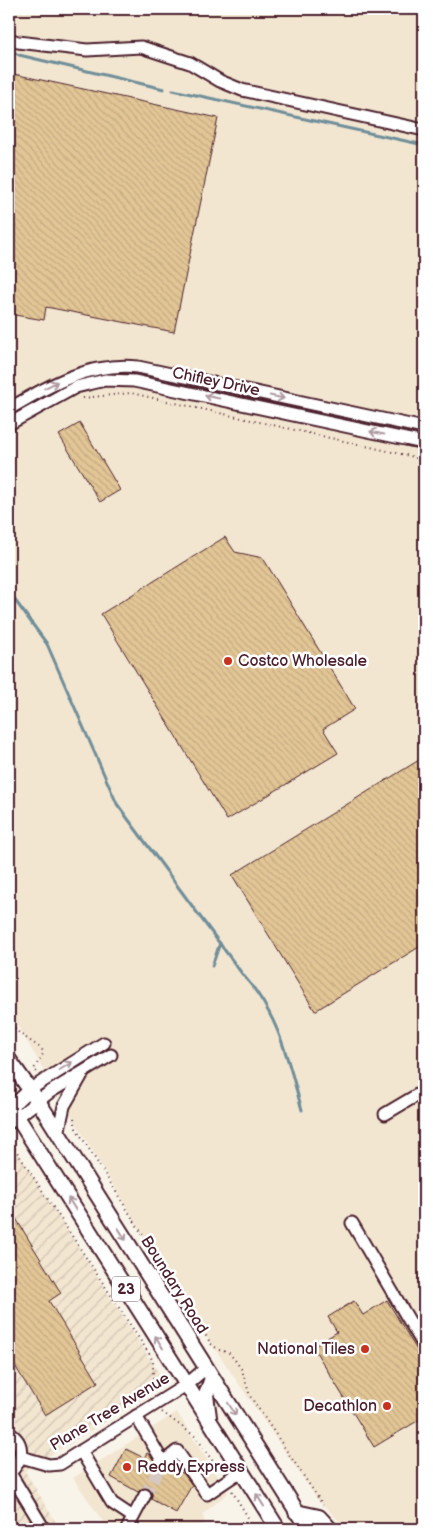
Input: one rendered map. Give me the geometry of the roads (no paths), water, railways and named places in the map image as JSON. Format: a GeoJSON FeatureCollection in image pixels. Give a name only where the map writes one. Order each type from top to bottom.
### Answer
{"type":"FeatureCollection","features":[{"type":"Feature","properties":{"kind":"main road","name":"Boundary Road"},"geometry":{"type":"LineString","coordinates":[[9,1060],[58,1134],[308,1529]]}},
{"type":"Feature","properties":{"kind":"main road","name":"23"},"geometry":{"type":"LineString","coordinates":[[11,1112],[278,1529]]}},
{"type":"Feature","properties":{"kind":"main road"},"geometry":{"type":"LineString","coordinates":[[209,1373],[206,1395],[209,1421]]}},
{"type":"Feature","properties":{"kind":"main road"},"geometry":{"type":"LineString","coordinates":[[296,1512],[319,1517],[330,1529]]}},
{"type":"Feature","properties":{"kind":"street"},"geometry":{"type":"LineString","coordinates":[[9,39],[18,42],[87,50],[141,47],[190,63],[220,81],[242,90],[424,130]]}},
{"type":"Feature","properties":{"kind":"street","name":"Chifley Drive"},"geometry":{"type":"LineString","coordinates":[[9,409],[63,379],[93,369],[119,365],[424,428]]}},
{"type":"Feature","properties":{"kind":"street","name":"Chifley Drive"},"geometry":{"type":"LineString","coordinates":[[9,424],[76,387],[105,380],[134,381],[424,443]]}},
{"type":"Feature","properties":{"kind":"street"},"geometry":{"type":"LineString","coordinates":[[33,1095],[43,1081],[104,1043]]}},
{"type":"Feature","properties":{"kind":"street"},"geometry":{"type":"LineString","coordinates":[[11,1112],[33,1095],[84,1071],[111,1055]]}},
{"type":"Feature","properties":{"kind":"street"},"geometry":{"type":"LineString","coordinates":[[58,1134],[64,1106],[84,1071]]}},
{"type":"Feature","properties":{"kind":"street"},"geometry":{"type":"LineString","coordinates":[[385,1114],[424,1091]]}},
{"type":"Feature","properties":{"kind":"street"},"geometry":{"type":"LineString","coordinates":[[352,1223],[424,1346]]}},
{"type":"Feature","properties":{"kind":"street","name":"Plane Tree Avenue"},"geometry":{"type":"LineString","coordinates":[[21,1458],[49,1465],[60,1464],[156,1403],[209,1373]]}},
{"type":"Feature","properties":{"kind":"street"},"geometry":{"type":"LineString","coordinates":[[136,1416],[163,1462],[177,1451],[207,1494],[241,1471]]}},
{"type":"Feature","properties":{"kind":"street"},"geometry":{"type":"LineString","coordinates":[[9,1433],[18,1442],[21,1458],[18,1465],[9,1473],[44,1529]]}},
{"type":"Feature","properties":{"kind":"street"},"geometry":{"type":"LineString","coordinates":[[81,1451],[112,1503],[133,1517]]}},
{"type":"Feature","properties":{"kind":"street"},"geometry":{"type":"LineString","coordinates":[[126,1529],[145,1495]]}},
{"type":"Feature","properties":{"kind":"waterway"},"geometry":{"type":"LineString","coordinates":[[9,50],[19,55],[164,89]]}},
{"type":"Feature","properties":{"kind":"waterway"},"geometry":{"type":"LineString","coordinates":[[173,90],[424,145]]}},
{"type":"Feature","properties":{"kind":"waterway"},"geometry":{"type":"LineString","coordinates":[[9,592],[47,644],[117,804],[265,1006],[281,1039],[302,1110]]}},
{"type":"Feature","properties":{"kind":"waterway"},"geometry":{"type":"LineString","coordinates":[[212,966],[220,943]]}},
{"type":"Feature","properties":{"kind":"tunnel"},"geometry":{"type":"LineString","coordinates":[[145,1495],[163,1462]]}},
{"type":"Feature","properties":{"kind":"place","name":"Costco Wholesale"},"geometry":{"type":"Point","coordinates":[228,661]}},
{"type":"Feature","properties":{"kind":"place","name":"National Tiles"},"geometry":{"type":"Point","coordinates":[365,1349]}},
{"type":"Feature","properties":{"kind":"place","name":"Decathlon"},"geometry":{"type":"Point","coordinates":[387,1406]}},
{"type":"Feature","properties":{"kind":"place","name":"Reddy Express"},"geometry":{"type":"Point","coordinates":[127,1467]}}]}
